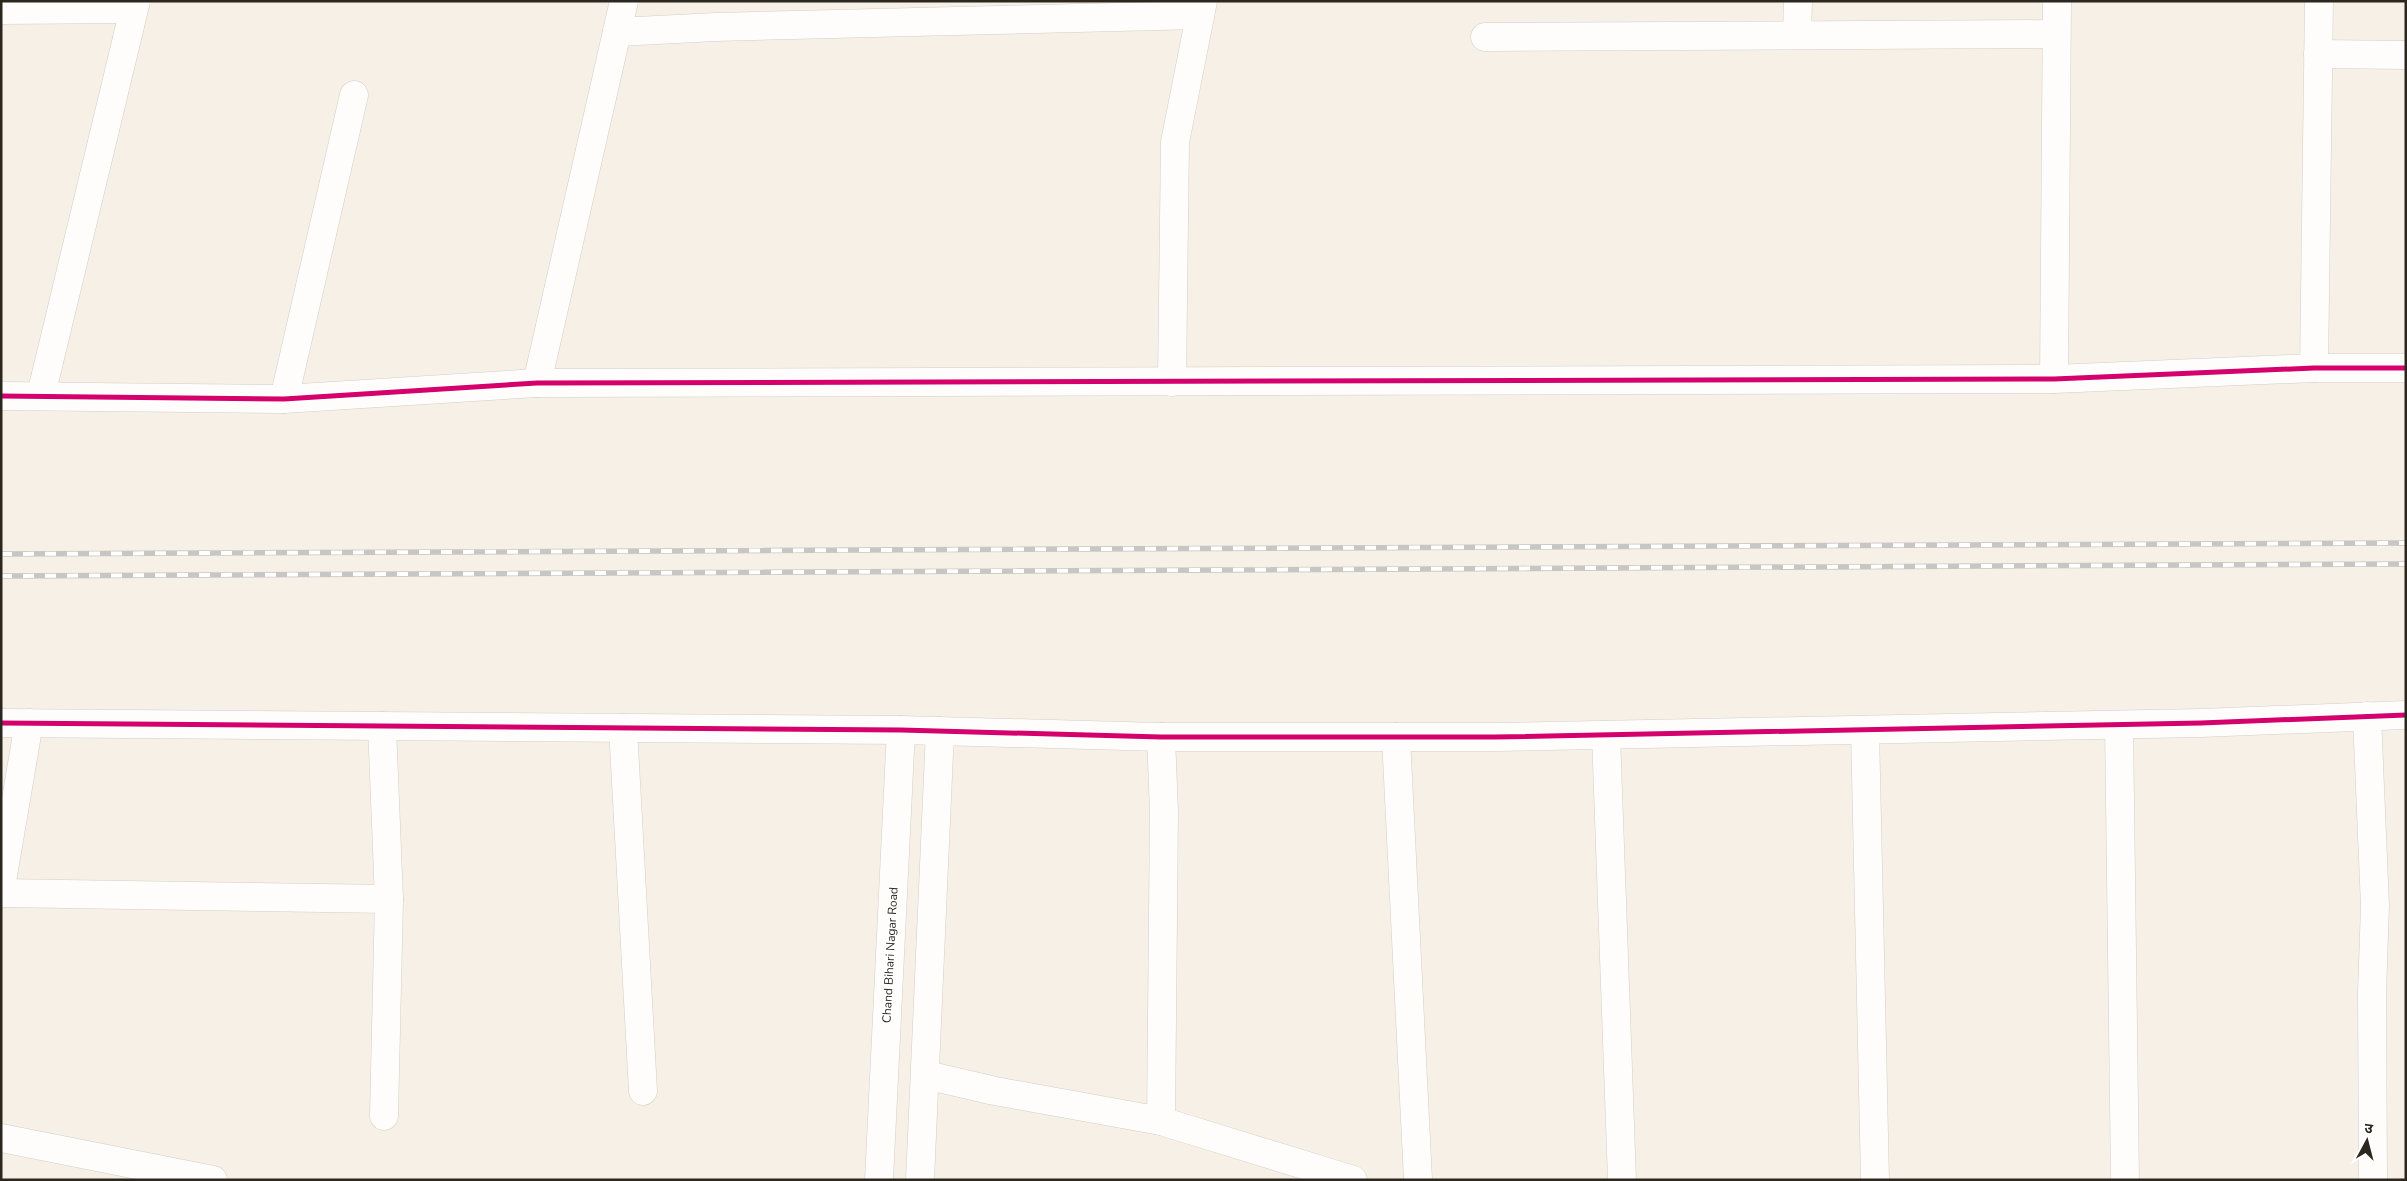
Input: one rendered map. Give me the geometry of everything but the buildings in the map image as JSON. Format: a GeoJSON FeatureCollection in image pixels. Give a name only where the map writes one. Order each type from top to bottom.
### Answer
{"type":"FeatureCollection","features":[{"type":"Feature","properties":{"kind":"street"},"geometry":{"type":"LineString","coordinates":[[537,383],[624,1]]}},
{"type":"Feature","properties":{"kind":"street"},"geometry":{"type":"LineString","coordinates":[[1797,34],[1798,1]]}},
{"type":"Feature","properties":{"kind":"street"},"geometry":{"type":"LineString","coordinates":[[2054,379],[2057,1]]}},
{"type":"Feature","properties":{"kind":"street"},"geometry":{"type":"LineString","coordinates":[[2314,368],[2319,1]]}},
{"type":"Feature","properties":{"kind":"street"},"geometry":{"type":"LineString","coordinates":[[1,10],[134,5],[41,395]]}},
{"type":"Feature","properties":{"kind":"street"},"geometry":{"type":"LineString","coordinates":[[617,32],[1202,8],[1175,142],[1172,382]]}},
{"type":"Feature","properties":{"kind":"street"},"geometry":{"type":"LineString","coordinates":[[1485,37],[2056,34]]}},
{"type":"Feature","properties":{"kind":"street"},"geometry":{"type":"LineString","coordinates":[[2318,54],[2406,55]]}},
{"type":"Feature","properties":{"kind":"street"},"geometry":{"type":"LineString","coordinates":[[284,399],[354,95]]}},
{"type":"Feature","properties":{"kind":"street"},"geometry":{"type":"LineString","coordinates":[[1,396],[284,399],[537,383],[2054,379],[2314,368],[2406,368]]}},
{"type":"Feature","properties":{"kind":"street"},"geometry":{"type":"LineString","coordinates":[[1,723],[901,730],[1162,737],[1396,737],[2119,725],[2406,715]]}},
{"type":"Feature","properties":{"kind":"street"},"geometry":{"type":"LineString","coordinates":[[2367,716],[2375,906],[2372,994],[2373,1180]]}},
{"type":"Feature","properties":{"kind":"street"},"geometry":{"type":"LineString","coordinates":[[1,887],[29,723]]}},
{"type":"Feature","properties":{"kind":"street"},"geometry":{"type":"LineString","coordinates":[[2119,725],[2125,1180]]}},
{"type":"Feature","properties":{"kind":"street"},"geometry":{"type":"LineString","coordinates":[[382,726],[389,899],[384,1116]]}},
{"type":"Feature","properties":{"kind":"street"},"geometry":{"type":"LineString","coordinates":[[623,728],[643,1091]]}},
{"type":"Feature","properties":{"kind":"street","name":"Chand Bihari Nagar Road"},"geometry":{"type":"LineString","coordinates":[[879,1180],[901,730]]}},
{"type":"Feature","properties":{"kind":"street"},"geometry":{"type":"LineString","coordinates":[[1865,730],[1875,1180]]}},
{"type":"Feature","properties":{"kind":"street"},"geometry":{"type":"LineString","coordinates":[[920,1180],[940,732]]}},
{"type":"Feature","properties":{"kind":"street"},"geometry":{"type":"LineString","coordinates":[[1606,735],[1622,1180]]}},
{"type":"Feature","properties":{"kind":"street"},"geometry":{"type":"LineString","coordinates":[[1161,1121],[1164,821],[1162,737]]}},
{"type":"Feature","properties":{"kind":"street"},"geometry":{"type":"LineString","coordinates":[[1396,737],[1418,1180]]}},
{"type":"Feature","properties":{"kind":"street"},"geometry":{"type":"LineString","coordinates":[[1,894],[389,899]]}},
{"type":"Feature","properties":{"kind":"street"},"geometry":{"type":"LineString","coordinates":[[926,1076],[995,1091],[1161,1121],[1354,1180]]}},
{"type":"Feature","properties":{"kind":"street"},"geometry":{"type":"LineString","coordinates":[[1,1138],[213,1180]]}},
{"type":"Feature","properties":{"kind":"railway"},"geometry":{"type":"LineString","coordinates":[[1,554],[2406,543]]}},
{"type":"Feature","properties":{"kind":"railway"},"geometry":{"type":"LineString","coordinates":[[1,576],[2406,564]]}},
{"type":"Feature","properties":{"kind":"cycle path"},"geometry":{"type":"LineString","coordinates":[[1,396],[284,399],[537,383],[2054,379],[2314,368],[2406,368]]}},
{"type":"Feature","properties":{"kind":"cycle path"},"geometry":{"type":"LineString","coordinates":[[1,723],[901,730],[1161,737],[1495,737],[2201,723],[2406,715]]}}]}
